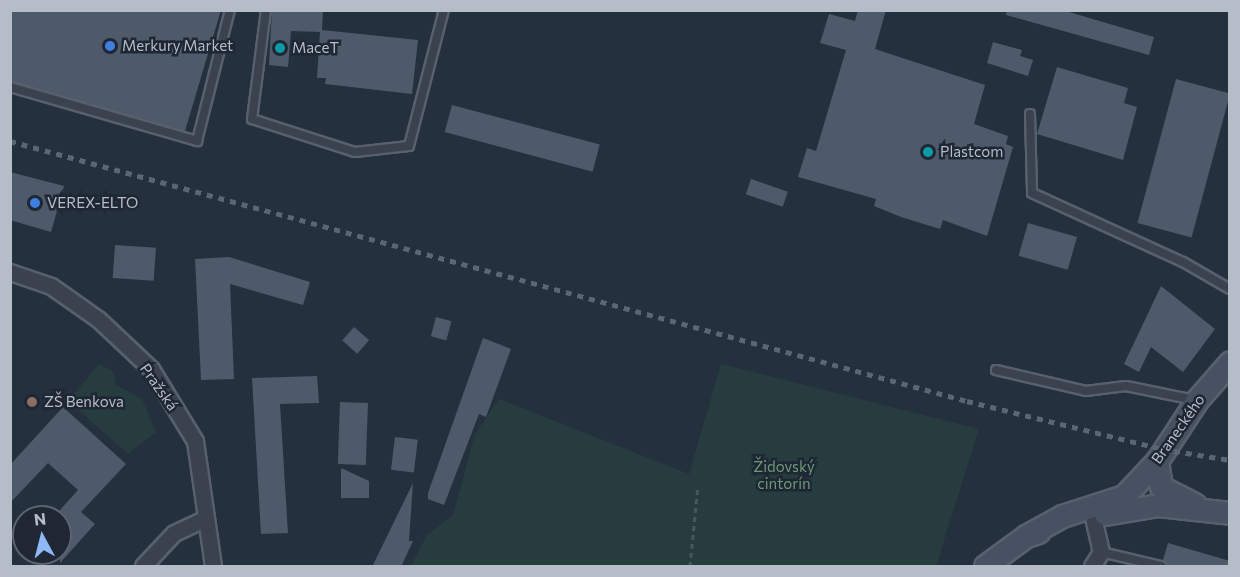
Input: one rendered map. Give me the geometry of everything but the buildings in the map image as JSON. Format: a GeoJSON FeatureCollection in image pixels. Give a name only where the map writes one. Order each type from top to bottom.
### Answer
{"type":"FeatureCollection","features":[{"type":"Feature","properties":{"kind":"street","name":"Pražská"},"geometry":{"type":"LineString","coordinates":[[10,272],[51,286],[98,320],[151,369],[195,441],[213,567]]}},
{"type":"Feature","properties":{"kind":"street","name":"Braneckého"},"geometry":{"type":"LineString","coordinates":[[1026,536],[1062,516],[1124,496],[1157,461],[1197,400],[1228,365]]}},
{"type":"Feature","properties":{"kind":"street"},"geometry":{"type":"LineString","coordinates":[[1157,461],[1161,487],[1206,510]]}},
{"type":"Feature","properties":{"kind":"street"},"geometry":{"type":"LineString","coordinates":[[985,567],[1026,536],[1093,517],[1158,505],[1230,513]]}},
{"type":"Feature","properties":{"kind":"street"},"geometry":{"type":"LineString","coordinates":[[1092,567],[1101,552],[1093,517]]}},
{"type":"Feature","properties":{"kind":"street"},"geometry":{"type":"LineString","coordinates":[[143,567],[174,533],[206,518]]}},
{"type":"Feature","properties":{"kind":"lane"},"geometry":{"type":"LineString","coordinates":[[10,87],[197,141],[230,10]]}},
{"type":"Feature","properties":{"kind":"lane"},"geometry":{"type":"LineString","coordinates":[[266,10],[252,119],[355,152],[409,146],[444,10]]}},
{"type":"Feature","properties":{"kind":"lane"},"geometry":{"type":"LineString","coordinates":[[1030,114],[1032,193],[1183,262],[1230,289]]}},
{"type":"Feature","properties":{"kind":"lane"},"geometry":{"type":"LineString","coordinates":[[996,370],[1086,391],[1126,386],[1197,400]]}},
{"type":"Feature","properties":{"kind":"lane"},"geometry":{"type":"LineString","coordinates":[[1101,552],[1161,567]]}},
{"type":"Feature","properties":{"kind":"path"},"geometry":{"type":"LineString","coordinates":[[690,567],[698,485]]}},
{"type":"Feature","properties":{"kind":"green space"},"geometry":{"type":"Polygon","coordinates":[[[99,364],[113,371],[116,385],[142,399],[156,432],[128,454],[72,404],[73,395],[99,364]]]}},
{"type":"Feature","properties":{"kind":"green space","name":"Židovský cintorín"},"geometry":{"type":"Polygon","coordinates":[[[721,364],[979,429],[936,566],[411,566],[427,535],[453,515],[475,434],[499,399],[689,474],[721,364]]]}},
{"type":"Feature","properties":{"kind":"railway"},"geometry":{"type":"LineString","coordinates":[[10,141],[967,401],[1162,449],[1230,460]]}},
{"type":"Feature","properties":{"kind":"place","name":"Merkury Market"},"geometry":{"type":"Point","coordinates":[110,46]}},
{"type":"Feature","properties":{"kind":"place","name":"MaceT"},"geometry":{"type":"Point","coordinates":[280,48]}},
{"type":"Feature","properties":{"kind":"place","name":"Plastcom"},"geometry":{"type":"Point","coordinates":[928,152]}},
{"type":"Feature","properties":{"kind":"place","name":"VEREX-ELTO"},"geometry":{"type":"Point","coordinates":[35,203]}},
{"type":"Feature","properties":{"kind":"place","name":"ZŠ Benkova"},"geometry":{"type":"Point","coordinates":[32,402]}}]}
